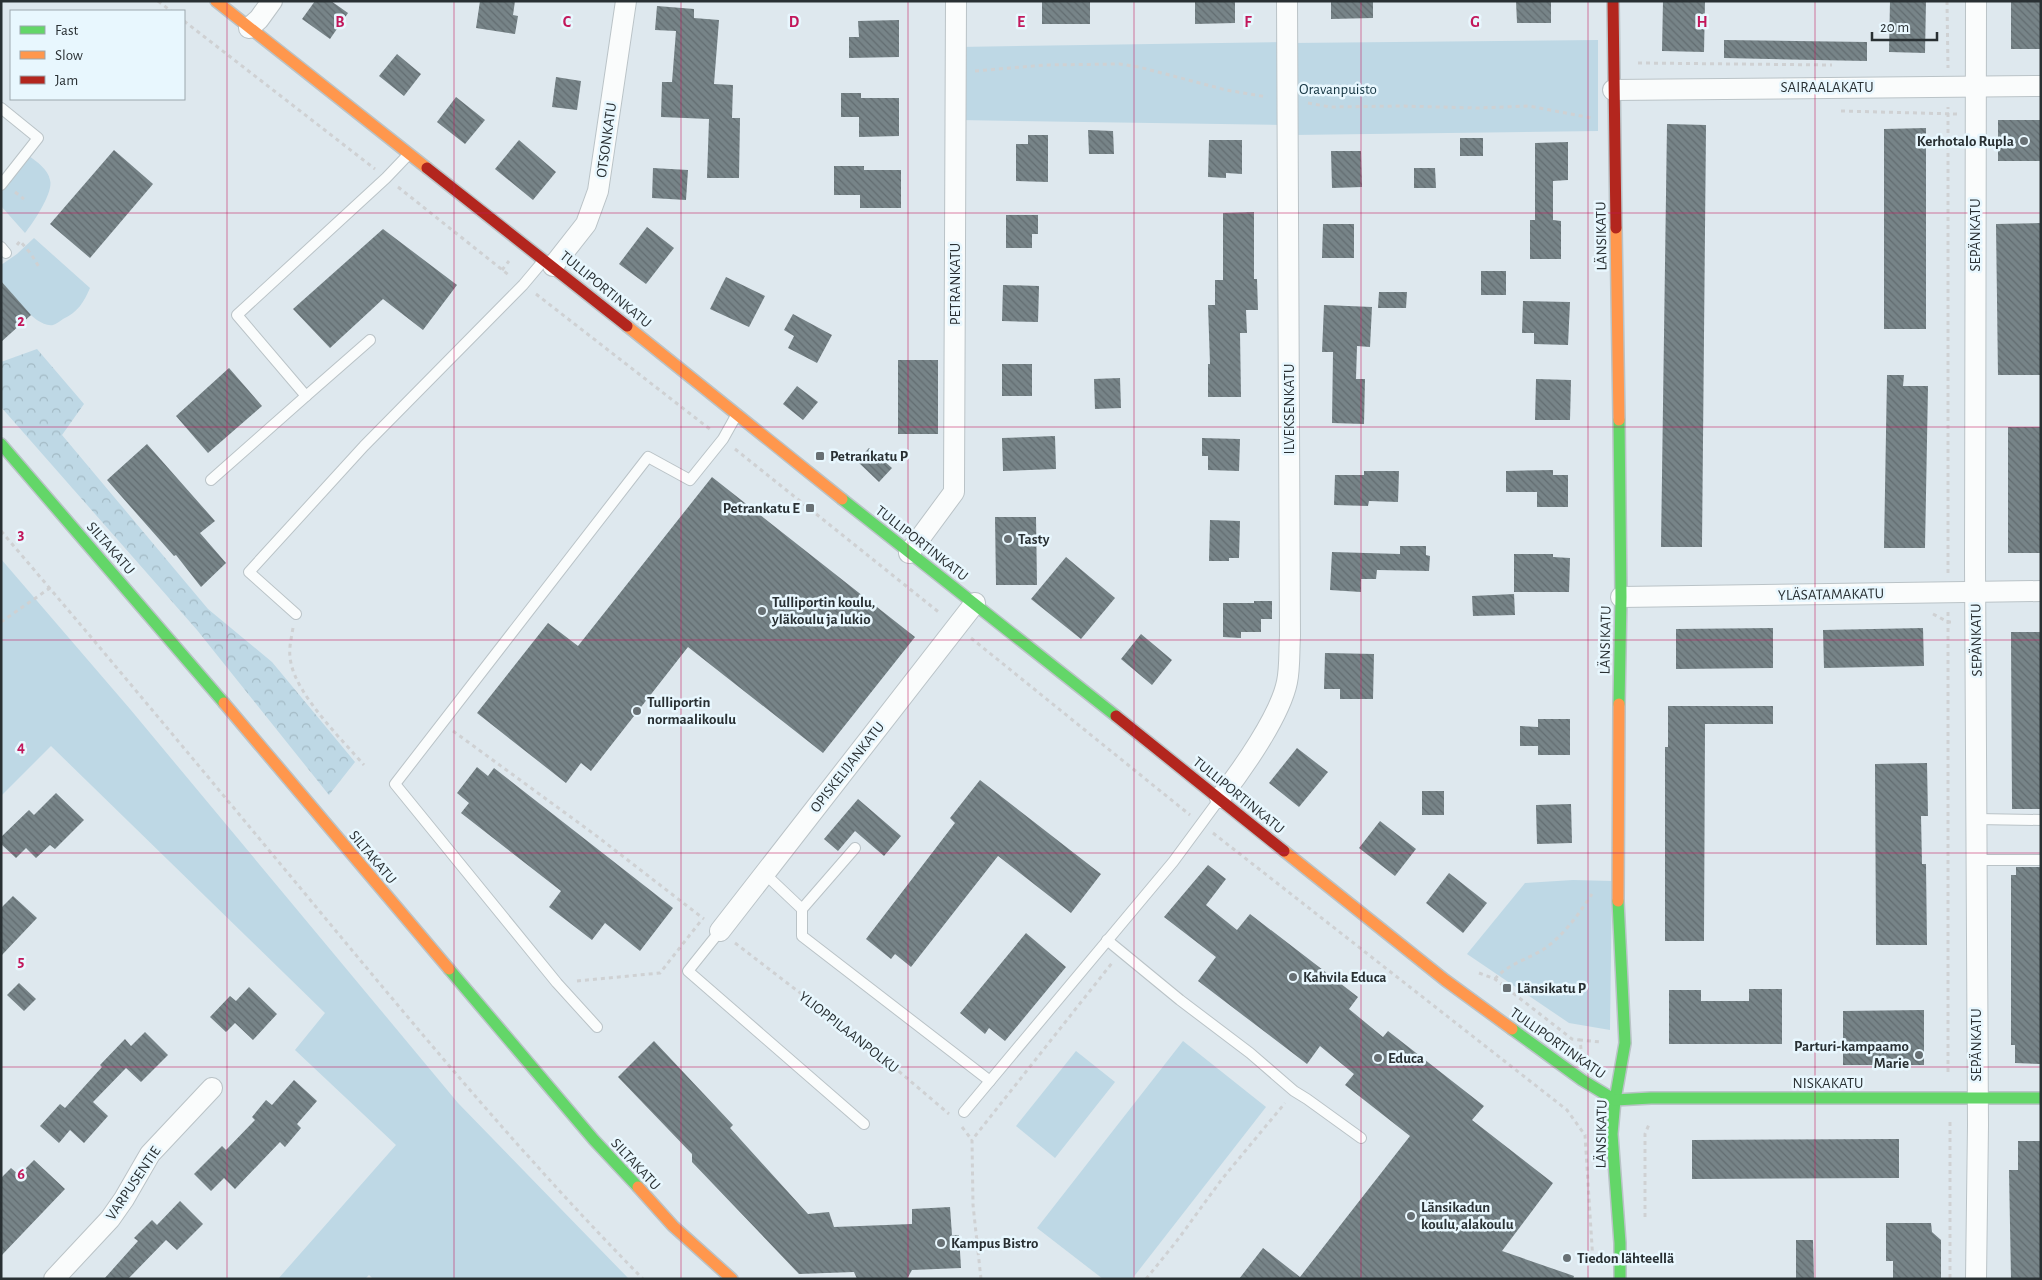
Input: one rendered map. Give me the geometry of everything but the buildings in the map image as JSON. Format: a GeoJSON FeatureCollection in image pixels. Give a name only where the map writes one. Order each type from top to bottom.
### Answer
{"type":"FeatureCollection","features":[{"type":"Feature","properties":{"kind":"street","name":"TULLIPORTINKATU"},"geometry":{"type":"LineString","coordinates":[[216,1],[549,262],[909,553],[975,603],[1445,980],[1582,1080],[1615,1100]]}},
{"type":"Feature","properties":{"kind":"street"},"geometry":{"type":"LineString","coordinates":[[249,28],[259,19],[272,1]]}},
{"type":"Feature","properties":{"kind":"street","name":"OTSONKATU"},"geometry":{"type":"LineString","coordinates":[[549,262],[586,224],[598,191],[626,1]]}},
{"type":"Feature","properties":{"kind":"street","name":"PETRANKATU"},"geometry":{"type":"LineString","coordinates":[[909,553],[954,492],[956,1]]}},
{"type":"Feature","properties":{"kind":"street","name":"ILVEKSENKATU"},"geometry":{"type":"LineString","coordinates":[[1227,804],[1230,785],[1275,715],[1287,682],[1290,626],[1287,1]]}},
{"type":"Feature","properties":{"kind":"street","name":"LÄNSIKATU"},"geometry":{"type":"LineString","coordinates":[[1613,1],[1621,598],[1617,876],[1624,1043],[1612,1134],[1620,1242],[1620,1279]]}},
{"type":"Feature","properties":{"kind":"street","name":"SEPÄNKATU"},"geometry":{"type":"LineString","coordinates":[[1976,1],[1976,1279]]}},
{"type":"Feature","properties":{"kind":"street","name":"SAIRAALAKATU"},"geometry":{"type":"LineString","coordinates":[[1613,90],[2041,86]]}},
{"type":"Feature","properties":{"kind":"street","name":"SILTAKATU"},"geometry":{"type":"LineString","coordinates":[[1,444],[594,1140],[673,1226],[732,1279]]}},
{"type":"Feature","properties":{"kind":"street","name":"YLÄSATAMAKATU"},"geometry":{"type":"LineString","coordinates":[[1621,598],[1976,591],[2041,592]]}},
{"type":"Feature","properties":{"kind":"street","name":"OPISKELIJANKATU"},"geometry":{"type":"LineString","coordinates":[[720,932],[975,603]]}},
{"type":"Feature","properties":{"kind":"street","name":"VARPUSENTIE"},"geometry":{"type":"LineString","coordinates":[[54,1279],[110,1219],[124,1200],[150,1154],[212,1088]]}},
{"type":"Feature","properties":{"kind":"street","name":"NISKAKATU"},"geometry":{"type":"LineString","coordinates":[[1615,1100],[1651,1098],[2041,1098]]}},
{"type":"Feature","properties":{"kind":"lane"},"geometry":{"type":"LineString","coordinates":[[1,108],[38,138],[1,185]]}},
{"type":"Feature","properties":{"kind":"lane"},"geometry":{"type":"LineString","coordinates":[[306,396],[237,315],[386,178],[409,154]]}},
{"type":"Feature","properties":{"kind":"lane"},"geometry":{"type":"LineString","coordinates":[[296,614],[248,572],[364,446],[523,285],[549,262]]}},
{"type":"Feature","properties":{"kind":"lane"},"geometry":{"type":"LineString","coordinates":[[211,480],[370,340]]}},
{"type":"Feature","properties":{"kind":"lane"},"geometry":{"type":"LineString","coordinates":[[597,1026],[558,983],[395,784],[648,457],[690,480],[723,440],[737,413]]}},
{"type":"Feature","properties":{"kind":"lane"},"geometry":{"type":"LineString","coordinates":[[964,1112],[1173,862],[1201,824],[1227,804]]}},
{"type":"Feature","properties":{"kind":"lane"},"geometry":{"type":"LineString","coordinates":[[1977,819],[2041,820]]}},
{"type":"Feature","properties":{"kind":"lane"},"geometry":{"type":"LineString","coordinates":[[855,848],[802,909],[802,936],[990,1081]]}},
{"type":"Feature","properties":{"kind":"lane"},"geometry":{"type":"LineString","coordinates":[[1976,860],[2041,860]]}},
{"type":"Feature","properties":{"kind":"lane"},"geometry":{"type":"LineString","coordinates":[[764,873],[802,909]]}},
{"type":"Feature","properties":{"kind":"lane"},"geometry":{"type":"LineString","coordinates":[[720,932],[688,971],[864,1124]]}},
{"type":"Feature","properties":{"kind":"lane"},"geometry":{"type":"LineString","coordinates":[[1107,940],[1180,1000],[1250,1053],[1294,1091],[1360,1138]]}},
{"type":"Feature","properties":{"kind":"path"},"geometry":{"type":"LineString","coordinates":[[158,1],[170,10]]}},
{"type":"Feature","properties":{"kind":"path"},"geometry":{"type":"LineString","coordinates":[[1947,1],[1950,1279]]}},
{"type":"Feature","properties":{"kind":"path"},"geometry":{"type":"LineString","coordinates":[[185,22],[481,254],[723,440],[1201,824],[1567,1110],[1585,1134],[1594,1269]]}},
{"type":"Feature","properties":{"kind":"path"},"geometry":{"type":"LineString","coordinates":[[1636,63],[1841,65]]}},
{"type":"Feature","properties":{"kind":"path"},"geometry":{"type":"LineString","coordinates":[[957,72],[1045,65],[1120,64],[1139,67],[1226,90],[1330,107],[1477,108],[1529,106],[1594,119]]}},
{"type":"Feature","properties":{"kind":"path"},"geometry":{"type":"LineString","coordinates":[[1,531],[484,1107],[594,1229],[643,1279]]}},
{"type":"Feature","properties":{"kind":"path"},"geometry":{"type":"LineString","coordinates":[[1,622],[50,588]]}},
{"type":"Feature","properties":{"kind":"path"},"geometry":{"type":"LineString","coordinates":[[296,614],[290,646],[291,663],[296,679],[333,729],[364,765]]}},
{"type":"Feature","properties":{"kind":"path","name":"YLIOPPILAANPOLKU"},"geometry":{"type":"LineString","coordinates":[[442,722],[594,834],[703,918],[868,1046],[950,1114]]}},
{"type":"Feature","properties":{"kind":"path"},"geometry":{"type":"LineString","coordinates":[[1208,842],[1214,834],[1227,804]]}},
{"type":"Feature","properties":{"kind":"path"},"geometry":{"type":"LineString","coordinates":[[1580,1040],[1572,1039],[1495,979],[1502,971],[1544,948],[1556,938],[1576,918],[1597,888]]}},
{"type":"Feature","properties":{"kind":"path"},"geometry":{"type":"LineString","coordinates":[[558,983],[660,973],[709,911]]}},
{"type":"Feature","properties":{"kind":"path"},"geometry":{"type":"LineString","coordinates":[[972,1140],[1121,952]]}},
{"type":"Feature","properties":{"kind":"path"},"geometry":{"type":"LineString","coordinates":[[1146,1279],[1222,1179],[1294,1091]]}},
{"type":"Feature","properties":{"kind":"path"},"geometry":{"type":"LineString","coordinates":[[957,1121],[972,1140],[973,1205],[982,1279]]}},
{"type":"Feature","properties":{"kind":"green space","name":"Oravanpuisto"},"geometry":{"type":"Polygon","coordinates":[[[1598,40],[1598,131],[1292,135],[1291,43],[1598,40]]]}},
{"type":"Feature","properties":{"kind":"green space","name":"Oravanpuisto"},"geometry":{"type":"Polygon","coordinates":[[[1285,42],[1286,125],[958,120],[958,47],[1285,42]]]}},
{"type":"Feature","properties":{"kind":"green space"},"geometry":{"type":"Polygon","coordinates":[[[29,156],[47,172],[50,185],[42,207],[25,233],[1,206],[1,193],[29,156]]]}},
{"type":"Feature","properties":{"kind":"green space"},"geometry":{"type":"Polygon","coordinates":[[[34,238],[90,288],[77,310],[53,325],[39,321],[32,316],[1,281],[1,265],[17,254],[34,238]]]}},
{"type":"Feature","properties":{"kind":"green space"},"geometry":{"type":"Polygon","coordinates":[[[37,349],[84,404],[62,435],[208,609],[272,662],[355,762],[329,795],[197,630],[1,407],[1,362],[37,349]]]}},
{"type":"Feature","properties":{"kind":"green space"},"geometry":{"type":"Polygon","coordinates":[[[1,559],[130,709],[458,1103],[629,1279],[373,1279],[369,1275],[365,1279],[278,1279],[396,1145],[295,1050],[325,1013],[51,746],[1,796],[1,559]]]}},
{"type":"Feature","properties":{"kind":"green space"},"geometry":{"type":"Polygon","coordinates":[[[1573,880],[1612,881],[1610,1030],[1569,1023],[1467,954],[1525,883],[1573,880]]]}},
{"type":"Feature","properties":{"kind":"green space"},"geometry":{"type":"Polygon","coordinates":[[[1183,1041],[1266,1107],[1132,1279],[1103,1279],[1037,1228],[1183,1041]]]}},
{"type":"Feature","properties":{"kind":"green space"},"geometry":{"type":"Polygon","coordinates":[[[1076,1051],[1115,1082],[1055,1158],[1016,1126],[1076,1051]]]}},
{"type":"Feature","properties":{"kind":"traffic: fast"},"geometry":{"type":"LineString","coordinates":[[1619,420],[1621,597],[1619,704]]}},
{"type":"Feature","properties":{"kind":"traffic: fast"},"geometry":{"type":"LineString","coordinates":[[1,444],[224,703]]}},
{"type":"Feature","properties":{"kind":"traffic: fast"},"geometry":{"type":"LineString","coordinates":[[842,499],[1116,716]]}},
{"type":"Feature","properties":{"kind":"traffic: fast"},"geometry":{"type":"LineString","coordinates":[[1618,901],[1625,1043],[1615,1100],[1612,1134],[1620,1243],[1620,1279]]}},
{"type":"Feature","properties":{"kind":"traffic: fast"},"geometry":{"type":"LineString","coordinates":[[449,969],[594,1140],[638,1187]]}},
{"type":"Feature","properties":{"kind":"traffic: fast"},"geometry":{"type":"LineString","coordinates":[[1512,1029],[1582,1080],[1615,1100]]}},
{"type":"Feature","properties":{"kind":"traffic: fast"},"geometry":{"type":"LineString","coordinates":[[1615,1100],[1651,1098],[2041,1098]]}},
{"type":"Feature","properties":{"kind":"traffic: slow"},"geometry":{"type":"LineString","coordinates":[[216,1],[427,168]]}},
{"type":"Feature","properties":{"kind":"traffic: slow"},"geometry":{"type":"LineString","coordinates":[[1616,228],[1619,420]]}},
{"type":"Feature","properties":{"kind":"traffic: slow"},"geometry":{"type":"LineString","coordinates":[[627,326],[842,499]]}},
{"type":"Feature","properties":{"kind":"traffic: slow"},"geometry":{"type":"LineString","coordinates":[[224,703],[449,969]]}},
{"type":"Feature","properties":{"kind":"traffic: slow"},"geometry":{"type":"LineString","coordinates":[[1618,901],[1619,704]]}},
{"type":"Feature","properties":{"kind":"traffic: slow"},"geometry":{"type":"LineString","coordinates":[[1284,851],[1445,980],[1512,1029]]}},
{"type":"Feature","properties":{"kind":"traffic: slow"},"geometry":{"type":"LineString","coordinates":[[638,1187],[673,1226],[732,1279]]}},
{"type":"Feature","properties":{"kind":"traffic: jam"},"geometry":{"type":"LineString","coordinates":[[1613,1],[1616,228]]}},
{"type":"Feature","properties":{"kind":"traffic: jam"},"geometry":{"type":"LineString","coordinates":[[427,168],[627,326]]}},
{"type":"Feature","properties":{"kind":"traffic: jam"},"geometry":{"type":"LineString","coordinates":[[1116,716],[1284,851]]}},
{"type":"Feature","properties":{"kind":"place","name":"Kerhotalo Rupla"},"geometry":{"type":"Point","coordinates":[2024,141]}},
{"type":"Feature","properties":{"kind":"place","name":"Petrankatu P"},"geometry":{"type":"Point","coordinates":[820,456]}},
{"type":"Feature","properties":{"kind":"place","name":"Petrankatu E"},"geometry":{"type":"Point","coordinates":[810,508]}},
{"type":"Feature","properties":{"kind":"place","name":"Tasty"},"geometry":{"type":"Point","coordinates":[1008,539]}},
{"type":"Feature","properties":{"kind":"place","name":"Tulliportin koulu, yläkoulu ja lukio"},"geometry":{"type":"Point","coordinates":[762,611]}},
{"type":"Feature","properties":{"kind":"place","name":"Tulliportin normaalikoulu"},"geometry":{"type":"Point","coordinates":[637,711]}},
{"type":"Feature","properties":{"kind":"place","name":"Kahvila Educa"},"geometry":{"type":"Point","coordinates":[1293,977]}},
{"type":"Feature","properties":{"kind":"place","name":"Länsikatu P"},"geometry":{"type":"Point","coordinates":[1507,988]}},
{"type":"Feature","properties":{"kind":"place","name":"Parturi-kampaamo Marie"},"geometry":{"type":"Point","coordinates":[1919,1055]}},
{"type":"Feature","properties":{"kind":"place","name":"Educa"},"geometry":{"type":"Point","coordinates":[1378,1058]}},
{"type":"Feature","properties":{"kind":"place","name":"Länsikadun koulu, alakoulu"},"geometry":{"type":"Point","coordinates":[1411,1216]}},
{"type":"Feature","properties":{"kind":"place","name":"Kampus Bistro"},"geometry":{"type":"Point","coordinates":[941,1243]}},
{"type":"Feature","properties":{"kind":"place","name":"Tiedon lähteellä"},"geometry":{"type":"Point","coordinates":[1567,1258]}}]}
